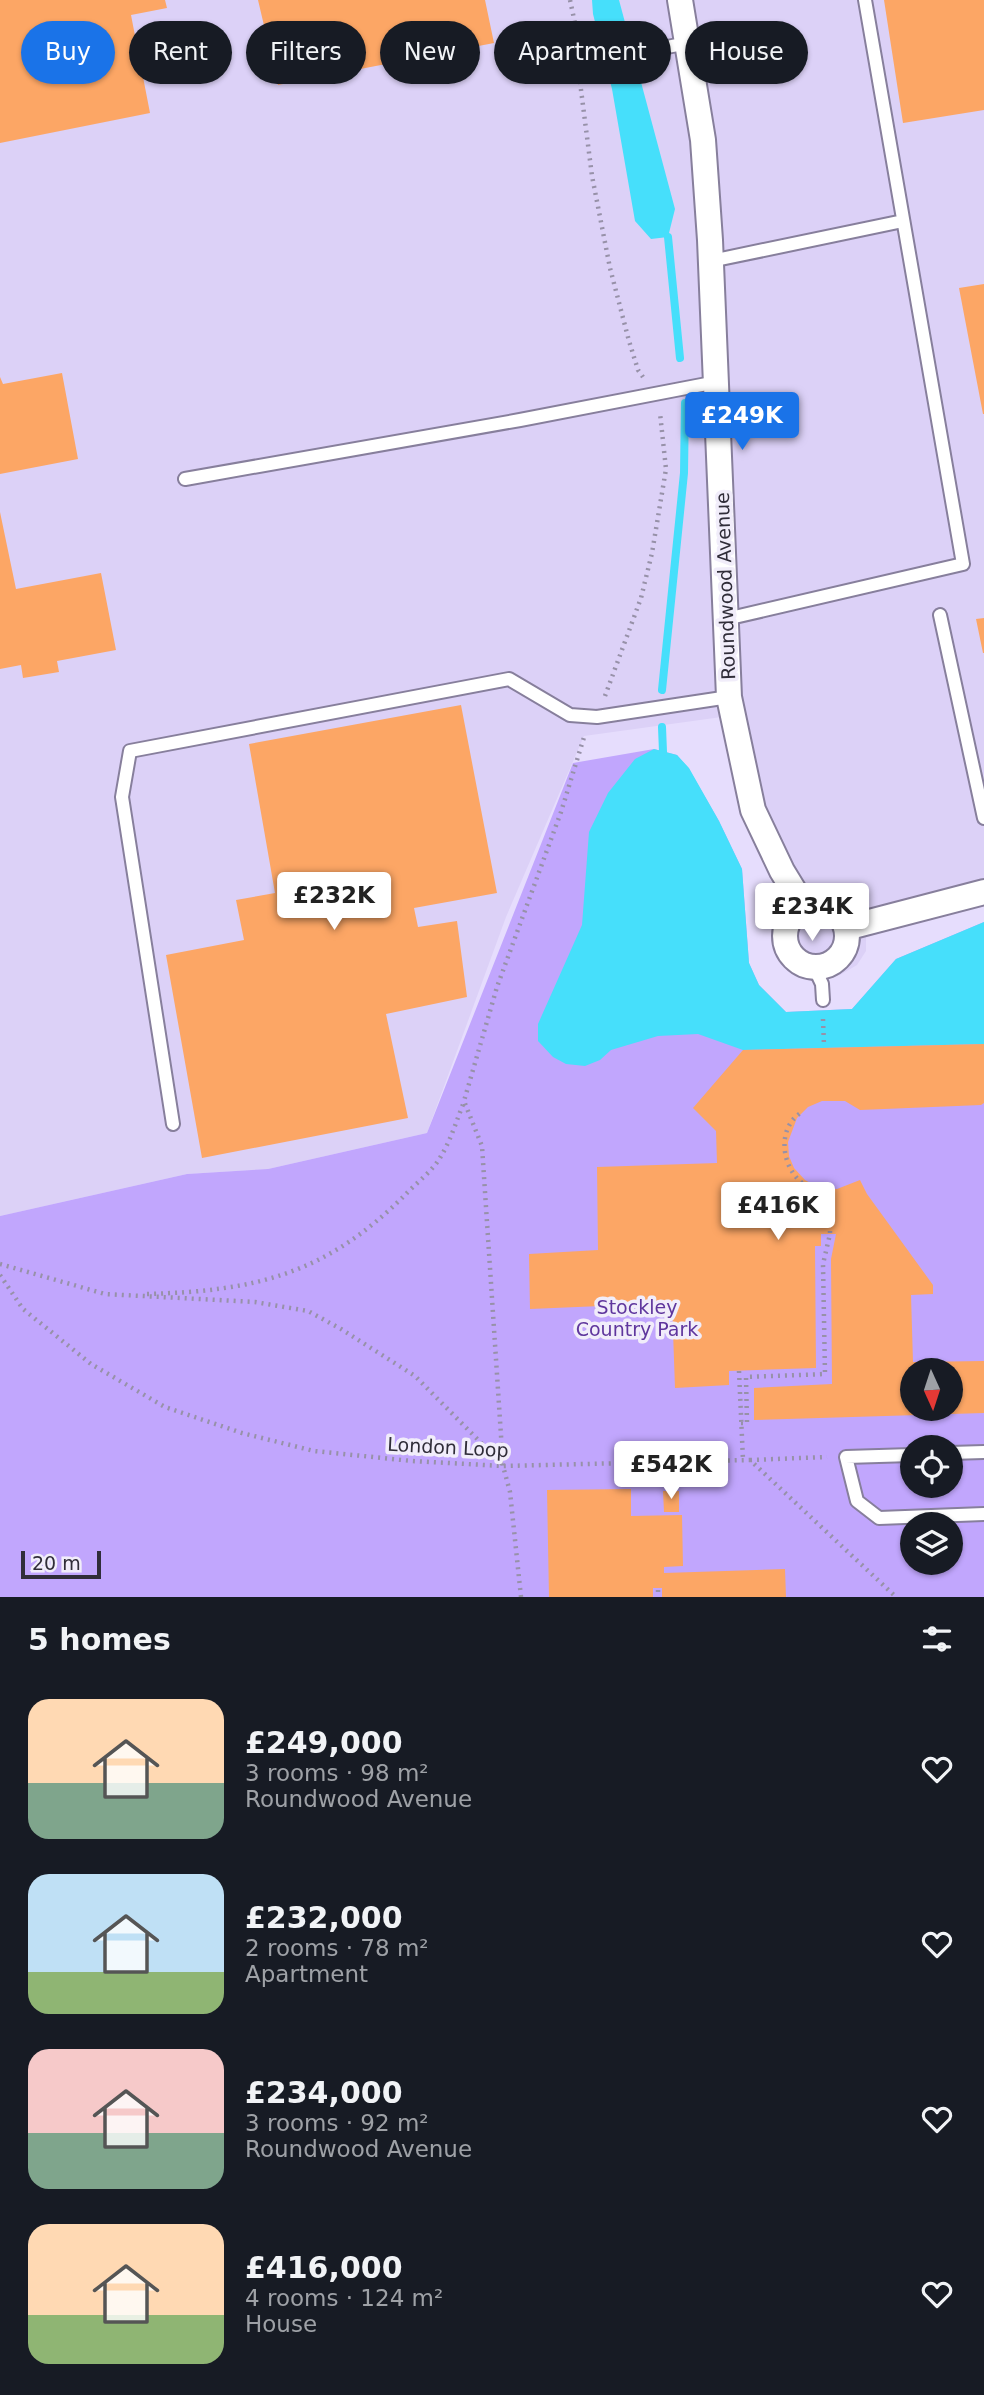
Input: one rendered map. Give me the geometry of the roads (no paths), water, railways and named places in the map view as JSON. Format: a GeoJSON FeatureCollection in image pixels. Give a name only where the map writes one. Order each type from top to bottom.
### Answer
{"type":"FeatureCollection","features":[{"type":"Feature","properties":{"kind":"street","name":"Roundwood Avenue"},"geometry":{"type":"LineString","coordinates":[[680,0],[685,27]]}},
{"type":"Feature","properties":{"kind":"street","name":"Roundwood Avenue"},"geometry":{"type":"LineString","coordinates":[[694,84],[703,140],[711,261],[729,697],[753,810],[782,871],[804,907]]}},
{"type":"Feature","properties":{"kind":"street"},"geometry":{"type":"LineString","coordinates":[[846,928],[984,892]]}},
{"type":"Feature","properties":{"kind":"street"},"geometry":{"type":"LineString","coordinates":[[814,905],[834,911],[846,928],[848,938],[840,956],[824,966],[804,965],[795,959],[785,941],[789,921],[804,907],[814,905]]}},
{"type":"Feature","properties":{"kind":"lane"},"geometry":{"type":"LineString","coordinates":[[726,619],[963,564],[864,0]]}},
{"type":"Feature","properties":{"kind":"lane"},"geometry":{"type":"LineString","coordinates":[[711,261],[903,221]]}},
{"type":"Feature","properties":{"kind":"lane"},"geometry":{"type":"LineString","coordinates":[[185,478],[717,382]]}},
{"type":"Feature","properties":{"kind":"lane"},"geometry":{"type":"LineString","coordinates":[[940,615],[984,818]]}},
{"type":"Feature","properties":{"kind":"lane"},"geometry":{"type":"LineString","coordinates":[[173,1124],[122,797],[130,751],[509,679],[570,715],[597,717],[729,697]]}},
{"type":"Feature","properties":{"kind":"lane"},"geometry":{"type":"LineString","coordinates":[[814,967],[822,984],[822,1000]]}},
{"type":"Feature","properties":{"kind":"lane"},"geometry":{"type":"LineString","coordinates":[[963,1453],[984,1452]]}},
{"type":"Feature","properties":{"kind":"lane"},"geometry":{"type":"LineString","coordinates":[[900,1455],[846,1457],[857,1501],[879,1518],[984,1514]]}},
{"type":"Feature","properties":{"kind":"water"},"geometry":{"type":"Polygon","coordinates":[[[592,0],[619,0],[625,21],[595,21],[592,0]]]}},
{"type":"Feature","properties":{"kind":"water"},"geometry":{"type":"Polygon","coordinates":[[[611,84],[642,84],[675,209],[668,237],[651,239],[635,221],[611,84]]]}},
{"type":"Feature","properties":{"kind":"water"},"geometry":{"type":"Polygon","coordinates":[[[654,749],[677,755],[689,768],[719,821],[742,869],[749,963],[759,985],[786,1012],[852,1009],[896,959],[984,922],[984,1044],[743,1050],[698,1034],[658,1036],[611,1050],[600,1060],[585,1066],[566,1064],[553,1057],[538,1041],[538,1024],[582,925],[589,832],[608,793],[635,759],[654,749]]]}},
{"type":"Feature","properties":{"kind":"waterway"},"geometry":{"type":"LineString","coordinates":[[668,237],[680,358]]}},
{"type":"Feature","properties":{"kind":"waterway"},"geometry":{"type":"LineString","coordinates":[[662,690],[684,473],[685,403]]}},
{"type":"Feature","properties":{"kind":"waterway"},"geometry":{"type":"LineString","coordinates":[[662,727],[663,752]]}},
{"type":"Feature","properties":{"kind":"park label","name":"Stockley Country Park"},"geometry":{"type":"Point","coordinates":[637,1318]}}]}
